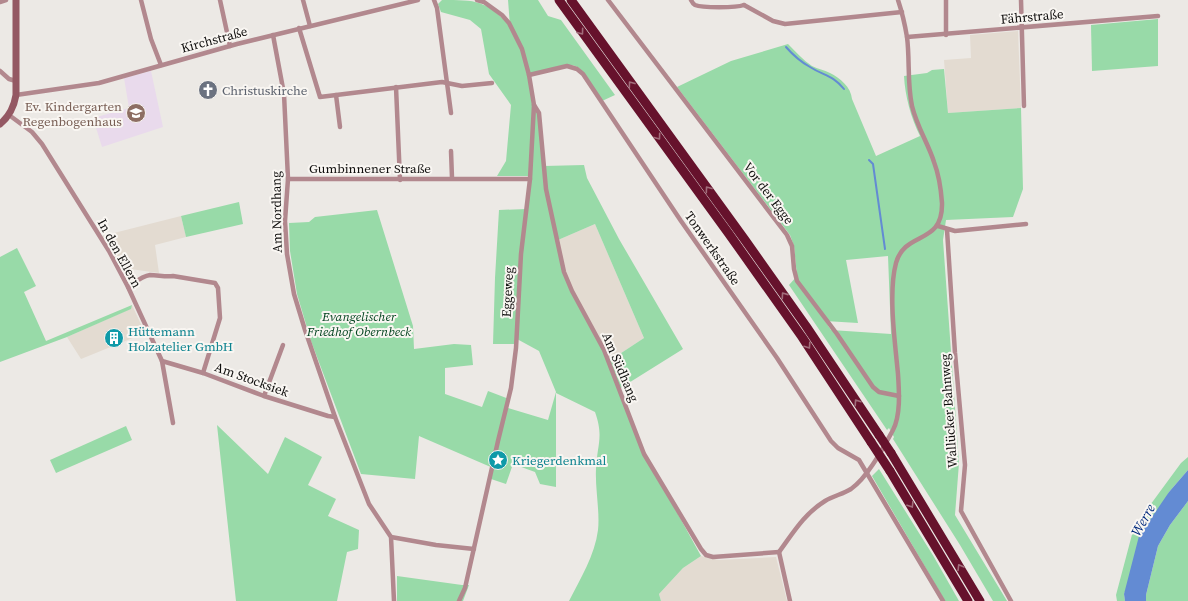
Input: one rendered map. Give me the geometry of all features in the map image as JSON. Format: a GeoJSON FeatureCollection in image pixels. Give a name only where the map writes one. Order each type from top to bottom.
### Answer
{"type":"FeatureCollection","features":[{"type":"Feature","properties":{"kind":"highway"},"geometry":{"type":"LineString","coordinates":[[559,0],[797,330],[890,471],[968,601]]}},
{"type":"Feature","properties":{"kind":"highway"},"geometry":{"type":"LineString","coordinates":[[571,0],[806,326],[879,434],[980,601]]}},
{"type":"Feature","properties":{"kind":"street"},"geometry":{"type":"LineString","coordinates":[[0,2],[6,0]]}},
{"type":"Feature","properties":{"kind":"street"},"geometry":{"type":"LineString","coordinates":[[0,124],[9,115],[15,102],[16,95],[16,0]]}},
{"type":"Feature","properties":{"kind":"street"},"geometry":{"type":"LineString","coordinates":[[141,0],[151,39],[161,65]]}},
{"type":"Feature","properties":{"kind":"street"},"geometry":{"type":"LineString","coordinates":[[220,0],[230,46]]}},
{"type":"Feature","properties":{"kind":"street"},"geometry":{"type":"LineString","coordinates":[[303,0],[310,26]]}},
{"type":"Feature","properties":{"kind":"street","name":"Kirchstraße"},"geometry":{"type":"LineString","coordinates":[[16,95],[99,83],[299,28],[418,0]]}},
{"type":"Feature","properties":{"kind":"street"},"geometry":{"type":"LineString","coordinates":[[434,0],[437,8],[451,113]]}},
{"type":"Feature","properties":{"kind":"street","name":"Eggeweg"},"geometry":{"type":"LineString","coordinates":[[459,601],[464,588],[474,549],[511,388],[516,348],[521,254],[530,179],[534,105],[529,75],[522,50],[509,23],[502,14],[484,2],[477,0]]}},
{"type":"Feature","properties":{"kind":"street","name":"Vor der Egge"},"geometry":{"type":"LineString","coordinates":[[608,0],[787,235],[792,246],[794,269],[797,281],[837,334],[873,387],[880,392],[899,396]]}},
{"type":"Feature","properties":{"kind":"street"},"geometry":{"type":"LineString","coordinates":[[690,0],[695,5],[707,6],[738,7],[744,2],[773,21],[785,24],[902,12]]}},
{"type":"Feature","properties":{"kind":"street"},"geometry":{"type":"LineString","coordinates":[[790,601],[779,552],[803,517],[825,501],[851,488],[867,472],[873,465],[894,428],[899,396],[893,303],[894,270],[899,254],[903,249],[909,244],[929,234],[938,226],[941,216],[941,191],[934,161],[921,134],[913,108],[909,87],[907,37],[898,0]]}},
{"type":"Feature","properties":{"kind":"street"},"geometry":{"type":"LineString","coordinates":[[946,0],[946,35]]}},
{"type":"Feature","properties":{"kind":"street"},"geometry":{"type":"LineString","coordinates":[[1020,0],[1024,106]]}},
{"type":"Feature","properties":{"kind":"street","name":"Fährstraße"},"geometry":{"type":"LineString","coordinates":[[907,37],[946,35],[1158,16]]}},
{"type":"Feature","properties":{"kind":"street"},"geometry":{"type":"LineString","coordinates":[[299,28],[320,97],[442,82],[462,86],[492,83]]}},
{"type":"Feature","properties":{"kind":"street","name":"Am Nordhang"},"geometry":{"type":"LineString","coordinates":[[273,35],[284,94],[288,179],[285,226],[287,254],[294,294],[335,417],[369,504],[392,537]]}},
{"type":"Feature","properties":{"kind":"street","name":"Tonwerkstraße"},"geometry":{"type":"LineString","coordinates":[[529,75],[567,66],[577,69],[583,74],[681,221],[777,358],[831,441],[842,451],[855,456],[867,472]]}},
{"type":"Feature","properties":{"kind":"street"},"geometry":{"type":"LineString","coordinates":[[0,71],[9,79],[16,81]]}},
{"type":"Feature","properties":{"kind":"street"},"geometry":{"type":"LineString","coordinates":[[396,87],[400,180]]}},
{"type":"Feature","properties":{"kind":"street"},"geometry":{"type":"LineString","coordinates":[[336,95],[340,127]]}},
{"type":"Feature","properties":{"kind":"street","name":"Am Südhang"},"geometry":{"type":"LineString","coordinates":[[534,105],[540,113],[546,189],[564,272],[572,291],[604,350],[644,454],[700,549],[706,555],[713,557],[779,552]]}},
{"type":"Feature","properties":{"kind":"street","name":"In den Ellern"},"geometry":{"type":"LineString","coordinates":[[9,115],[32,132],[42,144],[109,251],[128,287],[162,361],[173,423]]}},
{"type":"Feature","properties":{"kind":"street"},"geometry":{"type":"LineString","coordinates":[[451,151],[452,178]]}},
{"type":"Feature","properties":{"kind":"street","name":"Gumbinnener Straße"},"geometry":{"type":"LineString","coordinates":[[288,179],[530,179]]}},
{"type":"Feature","properties":{"kind":"street"},"geometry":{"type":"LineString","coordinates":[[938,226],[947,230],[955,231],[1026,224]]}},
{"type":"Feature","properties":{"kind":"street","name":"Wallücker Bahnweg"},"geometry":{"type":"LineString","coordinates":[[947,230],[955,352],[965,465],[961,511],[1011,601]]}},
{"type":"Feature","properties":{"kind":"street"},"geometry":{"type":"LineString","coordinates":[[128,287],[136,281],[152,275],[167,277],[173,276],[215,283],[218,288],[220,318],[203,373]]}},
{"type":"Feature","properties":{"kind":"street"},"geometry":{"type":"LineString","coordinates":[[264,396],[283,345]]}},
{"type":"Feature","properties":{"kind":"street","name":"Am Stocksiek"},"geometry":{"type":"LineString","coordinates":[[162,361],[203,373],[264,396],[335,417]]}},
{"type":"Feature","properties":{"kind":"street"},"geometry":{"type":"LineString","coordinates":[[867,472],[943,601]]}},
{"type":"Feature","properties":{"kind":"street"},"geometry":{"type":"LineString","coordinates":[[394,601],[392,537],[436,545],[474,549]]}},
{"type":"Feature","properties":{"kind":"shaded area"},"geometry":{"type":"Polygon","coordinates":[[[1018,31],[1021,108],[948,113],[944,60],[971,58],[970,35],[1018,31]]]}},
{"type":"Feature","properties":{"kind":"shaded area","name":"Ev. Kindergarten Regenbogenhaus"},"geometry":{"type":"Polygon","coordinates":[[[151,71],[163,127],[102,147],[93,118],[129,108],[124,78],[151,71]]]}},
{"type":"Feature","properties":{"kind":"shaded area"},"geometry":{"type":"Polygon","coordinates":[[[181,216],[186,237],[155,245],[159,273],[116,267],[102,236],[181,216]]]}},
{"type":"Feature","properties":{"kind":"shaded area"},"geometry":{"type":"Polygon","coordinates":[[[595,224],[644,338],[609,361],[572,291],[565,272],[558,240],[595,224]]]}},
{"type":"Feature","properties":{"kind":"shaded area"},"geometry":{"type":"Polygon","coordinates":[[[132,305],[145,333],[81,359],[67,337],[130,309],[132,305]]]}},
{"type":"Feature","properties":{"kind":"shaded area"},"geometry":{"type":"Polygon","coordinates":[[[701,556],[719,560],[776,557],[787,601],[661,601],[659,594],[683,568],[701,556]]]}},
{"type":"Feature","properties":{"kind":"green space","name":"Evangelischer Friedhof Obernbeck"},"geometry":{"type":"Polygon","coordinates":[[[442,0],[464,0],[480,3],[487,6],[502,17],[510,26],[508,0],[538,0],[548,16],[561,20],[615,95],[602,101],[585,75],[579,68],[574,66],[569,65],[555,67],[529,76],[533,105],[538,112],[546,190],[564,273],[609,361],[644,338],[595,224],[558,240],[546,189],[544,166],[584,165],[587,178],[619,239],[683,349],[619,389],[637,440],[701,556],[683,568],[659,594],[661,601],[569,601],[594,549],[598,530],[596,476],[600,435],[595,412],[556,393],[556,487],[540,484],[535,472],[513,464],[506,484],[491,479],[493,468],[419,436],[415,479],[361,474],[311,341],[297,294],[290,251],[289,223],[309,222],[315,217],[377,210],[413,326],[414,349],[454,344],[471,345],[473,365],[445,368],[445,394],[482,407],[488,391],[509,399],[508,408],[548,420],[556,392],[539,351],[517,339],[516,344],[493,344],[499,210],[527,209],[531,176],[497,176],[506,161],[511,105],[489,74],[481,29],[470,20],[441,12],[438,4],[442,0]]]}},
{"type":"Feature","properties":{"kind":"green space"},"geometry":{"type":"Polygon","coordinates":[[[1158,19],[1158,66],[1092,71],[1091,25],[1158,19]]]}},
{"type":"Feature","properties":{"kind":"green space"},"geometry":{"type":"Polygon","coordinates":[[[788,44],[809,64],[834,75],[847,87],[850,91],[876,156],[920,136],[909,107],[904,76],[944,69],[948,113],[1021,108],[1023,189],[1013,217],[946,220],[943,240],[959,463],[955,515],[1007,601],[993,601],[960,545],[893,439],[894,437],[889,428],[887,430],[789,285],[797,276],[794,246],[790,235],[677,87],[731,61],[788,44]],[[888,256],[846,260],[858,323],[825,321],[831,330],[891,334],[888,256]]]}},
{"type":"Feature","properties":{"kind":"green space"},"geometry":{"type":"Polygon","coordinates":[[[239,202],[243,224],[186,237],[181,216],[239,202]]]}},
{"type":"Feature","properties":{"kind":"green space"},"geometry":{"type":"Polygon","coordinates":[[[17,248],[36,286],[24,292],[46,341],[132,305],[131,309],[67,337],[0,362],[0,257],[17,248]]]}},
{"type":"Feature","properties":{"kind":"green space"},"geometry":{"type":"Polygon","coordinates":[[[217,425],[268,474],[285,437],[322,457],[308,485],[336,499],[328,516],[359,530],[358,549],[347,552],[337,601],[236,601],[217,425]]]}},
{"type":"Feature","properties":{"kind":"green space"},"geometry":{"type":"Polygon","coordinates":[[[126,426],[132,440],[56,473],[50,460],[126,426]]]}},
{"type":"Feature","properties":{"kind":"green space"},"geometry":{"type":"Polygon","coordinates":[[[1188,457],[1188,470],[1169,492],[1124,594],[1125,601],[1117,601],[1116,595],[1134,527],[1181,463],[1188,457]]]}},
{"type":"Feature","properties":{"kind":"green space"},"geometry":{"type":"Polygon","coordinates":[[[879,469],[934,557],[959,601],[945,601],[872,476],[879,469]]]}},
{"type":"Feature","properties":{"kind":"green space"},"geometry":{"type":"Polygon","coordinates":[[[1188,501],[1188,601],[1146,601],[1146,595],[1158,546],[1170,525],[1188,501]]]}},
{"type":"Feature","properties":{"kind":"green space"},"geometry":{"type":"Polygon","coordinates":[[[397,576],[469,585],[463,601],[397,601],[397,576]]]}},
{"type":"Feature","properties":{"kind":"water"},"geometry":{"type":"Polygon","coordinates":[[[1188,470],[1188,501],[1170,525],[1158,546],[1146,595],[1146,601],[1125,601],[1124,594],[1139,536],[1169,492],[1188,470]]]}},
{"type":"Feature","properties":{"kind":"waterway"},"geometry":{"type":"LineString","coordinates":[[786,47],[803,63],[832,78],[844,89]]}},
{"type":"Feature","properties":{"kind":"waterway"},"geometry":{"type":"LineString","coordinates":[[869,160],[873,164],[885,249]]}},
{"type":"Feature","properties":{"kind":"place","name":"Christuskirche"},"geometry":{"type":"Point","coordinates":[208,90]}},
{"type":"Feature","properties":{"kind":"place","name":"Ev. Kindergarten Regenbogenhaus"},"geometry":{"type":"Point","coordinates":[136,113]}},
{"type":"Feature","properties":{"kind":"place","name":"Hüttemann Holzatelier GmbH"},"geometry":{"type":"Point","coordinates":[114,338]}},
{"type":"Feature","properties":{"kind":"place","name":"Kriegerdenkmal"},"geometry":{"type":"Point","coordinates":[498,460]}},
{"type":"Feature","properties":{"kind":"water label","name":"Werre"},"geometry":{"type":"Point","coordinates":[1143,520]}}]}
